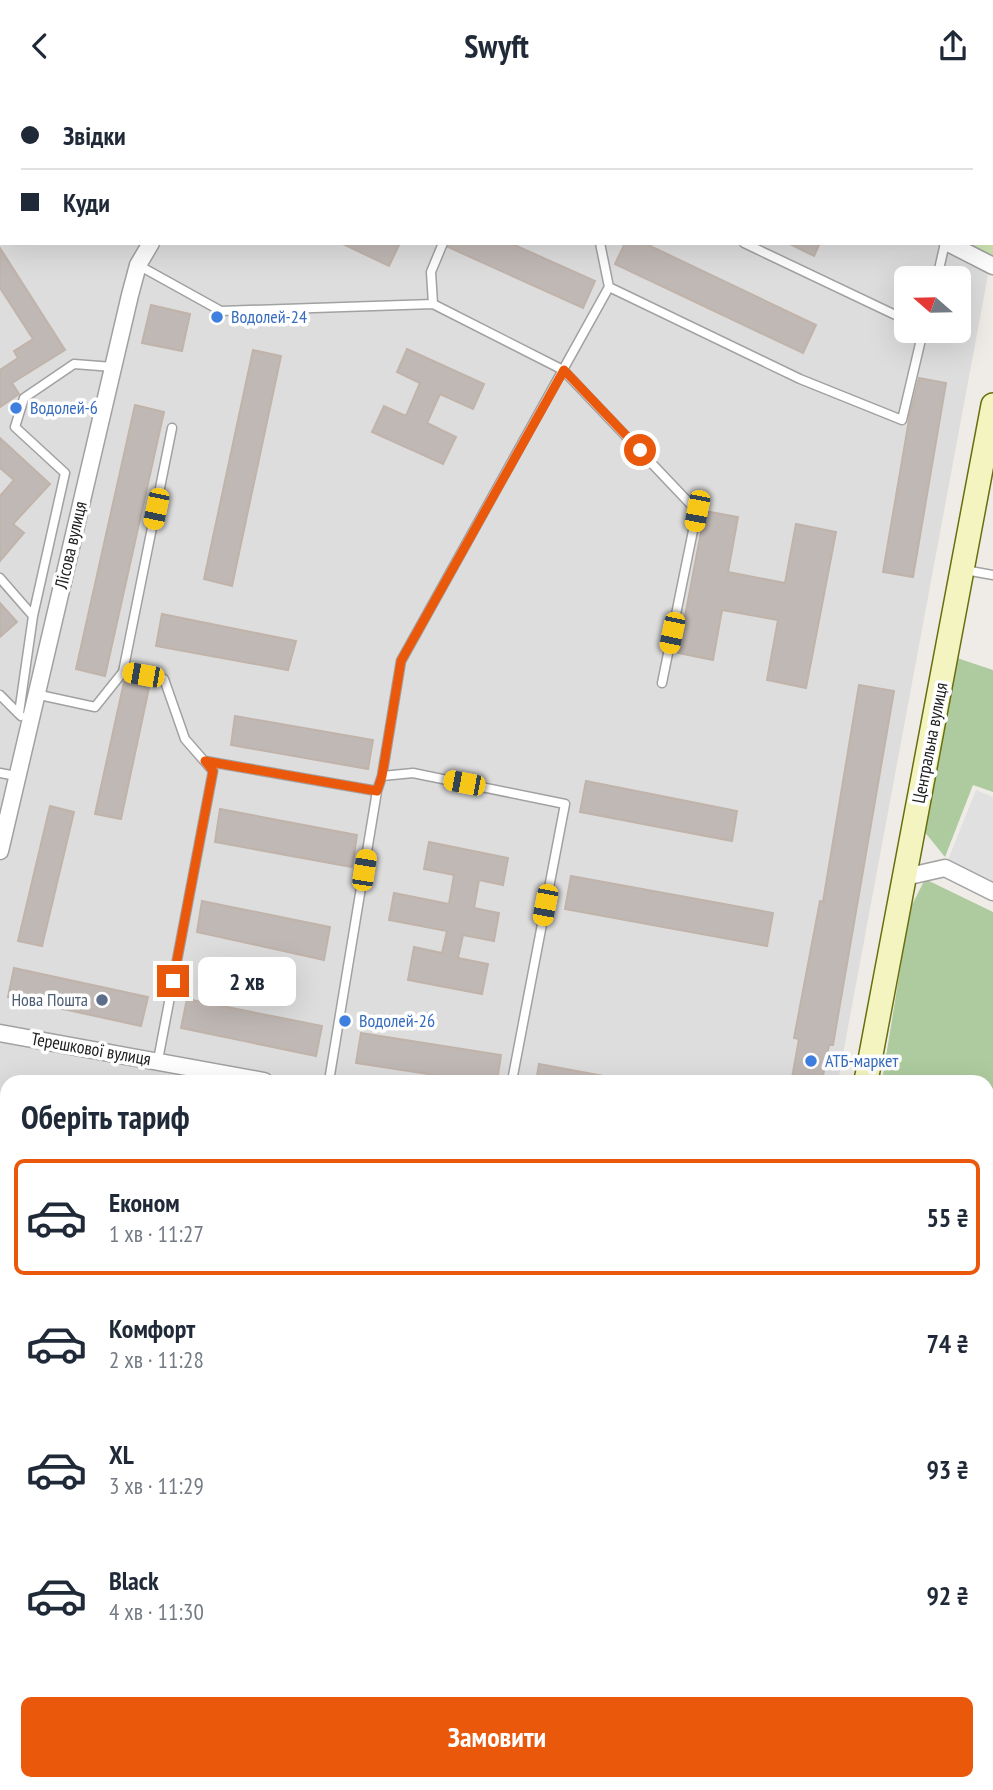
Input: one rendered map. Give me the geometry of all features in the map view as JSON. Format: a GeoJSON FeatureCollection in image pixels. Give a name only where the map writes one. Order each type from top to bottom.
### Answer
{"type":"FeatureCollection","features":[{"type":"Feature","properties":{"kind":"main road","name":"Центральна вулиця"},"geometry":{"type":"LineString","coordinates":[[867,1075],[993,405]]}},
{"type":"Feature","properties":{"kind":"street","name":"Лісова вулиця"},"geometry":{"type":"LineString","coordinates":[[0,851],[8,774],[24,718],[35,694],[138,265],[150,245]]}},
{"type":"Feature","properties":{"kind":"street"},"geometry":{"type":"LineString","coordinates":[[951,245],[993,266]]}},
{"type":"Feature","properties":{"kind":"street"},"geometry":{"type":"LineString","coordinates":[[905,877],[945,868],[993,893]]}},
{"type":"Feature","properties":{"kind":"street","name":"Терешкової вулиця"},"geometry":{"type":"LineString","coordinates":[[0,1033],[234,1075]]}},
{"type":"Feature","properties":{"kind":"lane"},"geometry":{"type":"LineString","coordinates":[[433,304],[431,272],[442,245]]}},
{"type":"Feature","properties":{"kind":"lane"},"geometry":{"type":"LineString","coordinates":[[330,1075],[401,661],[609,287],[600,245]]}},
{"type":"Feature","properties":{"kind":"lane"},"geometry":{"type":"LineString","coordinates":[[748,245],[894,314]]}},
{"type":"Feature","properties":{"kind":"lane"},"geometry":{"type":"LineString","coordinates":[[940,266],[946,245]]}},
{"type":"Feature","properties":{"kind":"lane"},"geometry":{"type":"LineString","coordinates":[[138,265],[221,311],[433,304],[564,370],[697,511],[662,683]]}},
{"type":"Feature","properties":{"kind":"lane"},"geometry":{"type":"LineString","coordinates":[[609,287],[800,379],[902,420],[920,343]]}},
{"type":"Feature","properties":{"kind":"lane"},"geometry":{"type":"LineString","coordinates":[[24,718],[33,616],[65,473],[15,427],[24,398],[74,364],[113,367]]}},
{"type":"Feature","properties":{"kind":"lane"},"geometry":{"type":"LineString","coordinates":[[35,694],[95,707],[122,672],[172,428]]}},
{"type":"Feature","properties":{"kind":"lane"},"geometry":{"type":"LineString","coordinates":[[962,569],[993,575]]}},
{"type":"Feature","properties":{"kind":"lane"},"geometry":{"type":"LineString","coordinates":[[0,578],[33,616]]}},
{"type":"Feature","properties":{"kind":"lane"},"geometry":{"type":"LineString","coordinates":[[122,672],[164,679],[185,739],[213,771],[158,1060]]}},
{"type":"Feature","properties":{"kind":"lane"},"geometry":{"type":"LineString","coordinates":[[0,695],[24,718]]}},
{"type":"Feature","properties":{"kind":"lane"},"geometry":{"type":"LineString","coordinates":[[205,761],[377,791]]}},
{"type":"Feature","properties":{"kind":"lane"},"geometry":{"type":"LineString","coordinates":[[382,776],[413,773],[565,804],[513,1075]]}},
{"type":"Feature","properties":{"kind":"shaded area"},"geometry":{"type":"Polygon","coordinates":[[[0,245],[952,245],[990,264],[839,1075],[0,1075],[0,245]]]}},
{"type":"Feature","properties":{"kind":"shaded area"},"geometry":{"type":"Polygon","coordinates":[[[976,790],[993,797],[993,882],[948,860],[976,790]]]}},
{"type":"Feature","properties":{"kind":"green space"},"geometry":{"type":"Polygon","coordinates":[[[952,245],[993,245],[990,264],[952,245]]]}},
{"type":"Feature","properties":{"kind":"green space"},"geometry":{"type":"Polygon","coordinates":[[[951,656],[993,670],[993,792],[973,785],[945,857],[919,825],[951,656]]]}},
{"type":"Feature","properties":{"kind":"green space"},"geometry":{"type":"Polygon","coordinates":[[[925,879],[993,912],[993,1075],[883,1075],[910,909],[925,879]]]}},
{"type":"Feature","properties":{"kind":"building"},"geometry":{"type":"Polygon","coordinates":[[[345,245],[399,245],[389,266],[345,245]]]}},
{"type":"Feature","properties":{"kind":"building"},"geometry":{"type":"Polygon","coordinates":[[[514,245],[595,281],[583,308],[448,247],[514,245]]]}},
{"type":"Feature","properties":{"kind":"building"},"geometry":{"type":"Polygon","coordinates":[[[624,245],[648,245],[816,325],[803,353],[615,264],[624,245]]]}},
{"type":"Feature","properties":{"kind":"building"},"geometry":{"type":"Polygon","coordinates":[[[792,245],[819,245],[814,256],[792,245]]]}},
{"type":"Feature","properties":{"kind":"building"},"geometry":{"type":"Polygon","coordinates":[[[0,248],[65,350],[12,383],[19,394],[0,407],[0,370],[18,358],[14,351],[33,339],[0,288],[0,248]]]}},
{"type":"Feature","properties":{"kind":"building"},"geometry":{"type":"Polygon","coordinates":[[[151,305],[190,314],[182,351],[142,343],[151,305]]]}},
{"type":"Feature","properties":{"kind":"building"},"geometry":{"type":"Polygon","coordinates":[[[407,349],[484,384],[473,409],[440,394],[427,423],[456,437],[443,464],[372,432],[384,406],[406,416],[420,383],[397,372],[407,349]]]}},
{"type":"Feature","properties":{"kind":"building"},"geometry":{"type":"Polygon","coordinates":[[[253,350],[281,356],[232,586],[204,579],[253,350]]]}},
{"type":"Feature","properties":{"kind":"building"},"geometry":{"type":"Polygon","coordinates":[[[919,378],[946,383],[913,577],[883,572],[910,414],[919,378]]]}},
{"type":"Feature","properties":{"kind":"building"},"geometry":{"type":"Polygon","coordinates":[[[135,405],[164,412],[105,676],[76,669],[135,405]]]}},
{"type":"Feature","properties":{"kind":"building"},"geometry":{"type":"Polygon","coordinates":[[[0,438],[50,484],[13,524],[24,533],[0,561],[0,496],[14,480],[0,468],[0,438]]]}},
{"type":"Feature","properties":{"kind":"building"},"geometry":{"type":"Polygon","coordinates":[[[705,511],[738,517],[728,572],[785,583],[796,524],[836,532],[806,688],[767,680],[778,620],[722,610],[713,660],[678,653],[705,511]]]}},
{"type":"Feature","properties":{"kind":"building"},"geometry":{"type":"Polygon","coordinates":[[[0,603],[17,622],[0,637],[0,603]]]}},
{"type":"Feature","properties":{"kind":"building"},"geometry":{"type":"Polygon","coordinates":[[[162,614],[296,641],[288,670],[156,646],[162,614]]]}},
{"type":"Feature","properties":{"kind":"building"},"geometry":{"type":"Polygon","coordinates":[[[124,682],[149,688],[121,819],[95,814],[124,682]]]}},
{"type":"Feature","properties":{"kind":"building"},"geometry":{"type":"Polygon","coordinates":[[[859,685],[894,691],[833,1045],[829,1045],[823,1075],[793,1075],[799,1039],[794,1038],[820,901],[823,902],[859,685]]]}},
{"type":"Feature","properties":{"kind":"building"},"geometry":{"type":"Polygon","coordinates":[[[235,716],[373,740],[368,769],[231,745],[235,716]]]}},
{"type":"Feature","properties":{"kind":"building"},"geometry":{"type":"Polygon","coordinates":[[[586,781],[737,811],[732,841],[580,812],[586,781]]]}},
{"type":"Feature","properties":{"kind":"building"},"geometry":{"type":"Polygon","coordinates":[[[50,806],[74,812],[42,946],[18,941],[50,806]]]}},
{"type":"Feature","properties":{"kind":"building"},"geometry":{"type":"Polygon","coordinates":[[[220,809],[357,835],[352,867],[215,842],[220,809]]]}},
{"type":"Feature","properties":{"kind":"building"},"geometry":{"type":"Polygon","coordinates":[[[429,842],[508,858],[503,885],[479,880],[474,908],[499,913],[494,941],[463,935],[458,958],[488,964],[482,994],[408,980],[414,947],[442,953],[447,931],[389,920],[394,893],[449,904],[454,875],[424,869],[429,842]]]}},
{"type":"Feature","properties":{"kind":"building"},"geometry":{"type":"Polygon","coordinates":[[[571,876],[773,913],[767,946],[565,909],[571,876]]]}},
{"type":"Feature","properties":{"kind":"building"},"geometry":{"type":"Polygon","coordinates":[[[202,901],[330,927],[324,960],[197,932],[202,901]]]}},
{"type":"Feature","properties":{"kind":"building"},"geometry":{"type":"Polygon","coordinates":[[[14,968],[148,997],[141,1026],[8,997],[14,968]]]}},
{"type":"Feature","properties":{"kind":"building"},"geometry":{"type":"Polygon","coordinates":[[[187,999],[322,1026],[316,1056],[181,1028],[187,999]]]}},
{"type":"Feature","properties":{"kind":"building"},"geometry":{"type":"Polygon","coordinates":[[[361,1033],[501,1055],[498,1075],[434,1075],[356,1063],[361,1033]]]}},
{"type":"Feature","properties":{"kind":"building"},"geometry":{"type":"Polygon","coordinates":[[[539,1064],[599,1075],[537,1075],[539,1064]]]}},
{"type":"Feature","properties":{"kind":"place","name":"Водолей-24"},"geometry":{"type":"Point","coordinates":[217,317]}},
{"type":"Feature","properties":{"kind":"place","name":"Водолей-6"},"geometry":{"type":"Point","coordinates":[16,408]}},
{"type":"Feature","properties":{"kind":"place","name":"Нова Пошта"},"geometry":{"type":"Point","coordinates":[102,1000]}},
{"type":"Feature","properties":{"kind":"place","name":"Водолей-26"},"geometry":{"type":"Point","coordinates":[345,1021]}},
{"type":"Feature","properties":{"kind":"place","name":"АТБ-маркет"},"geometry":{"type":"Point","coordinates":[811,1061]}},
{"type":"Feature","properties":{"kind":"route"},"geometry":{"type":"LineString","coordinates":[[173,981],[213,771],[205,761],[377,791],[382,776],[401,661],[564,370],[640,450]]}}]}
